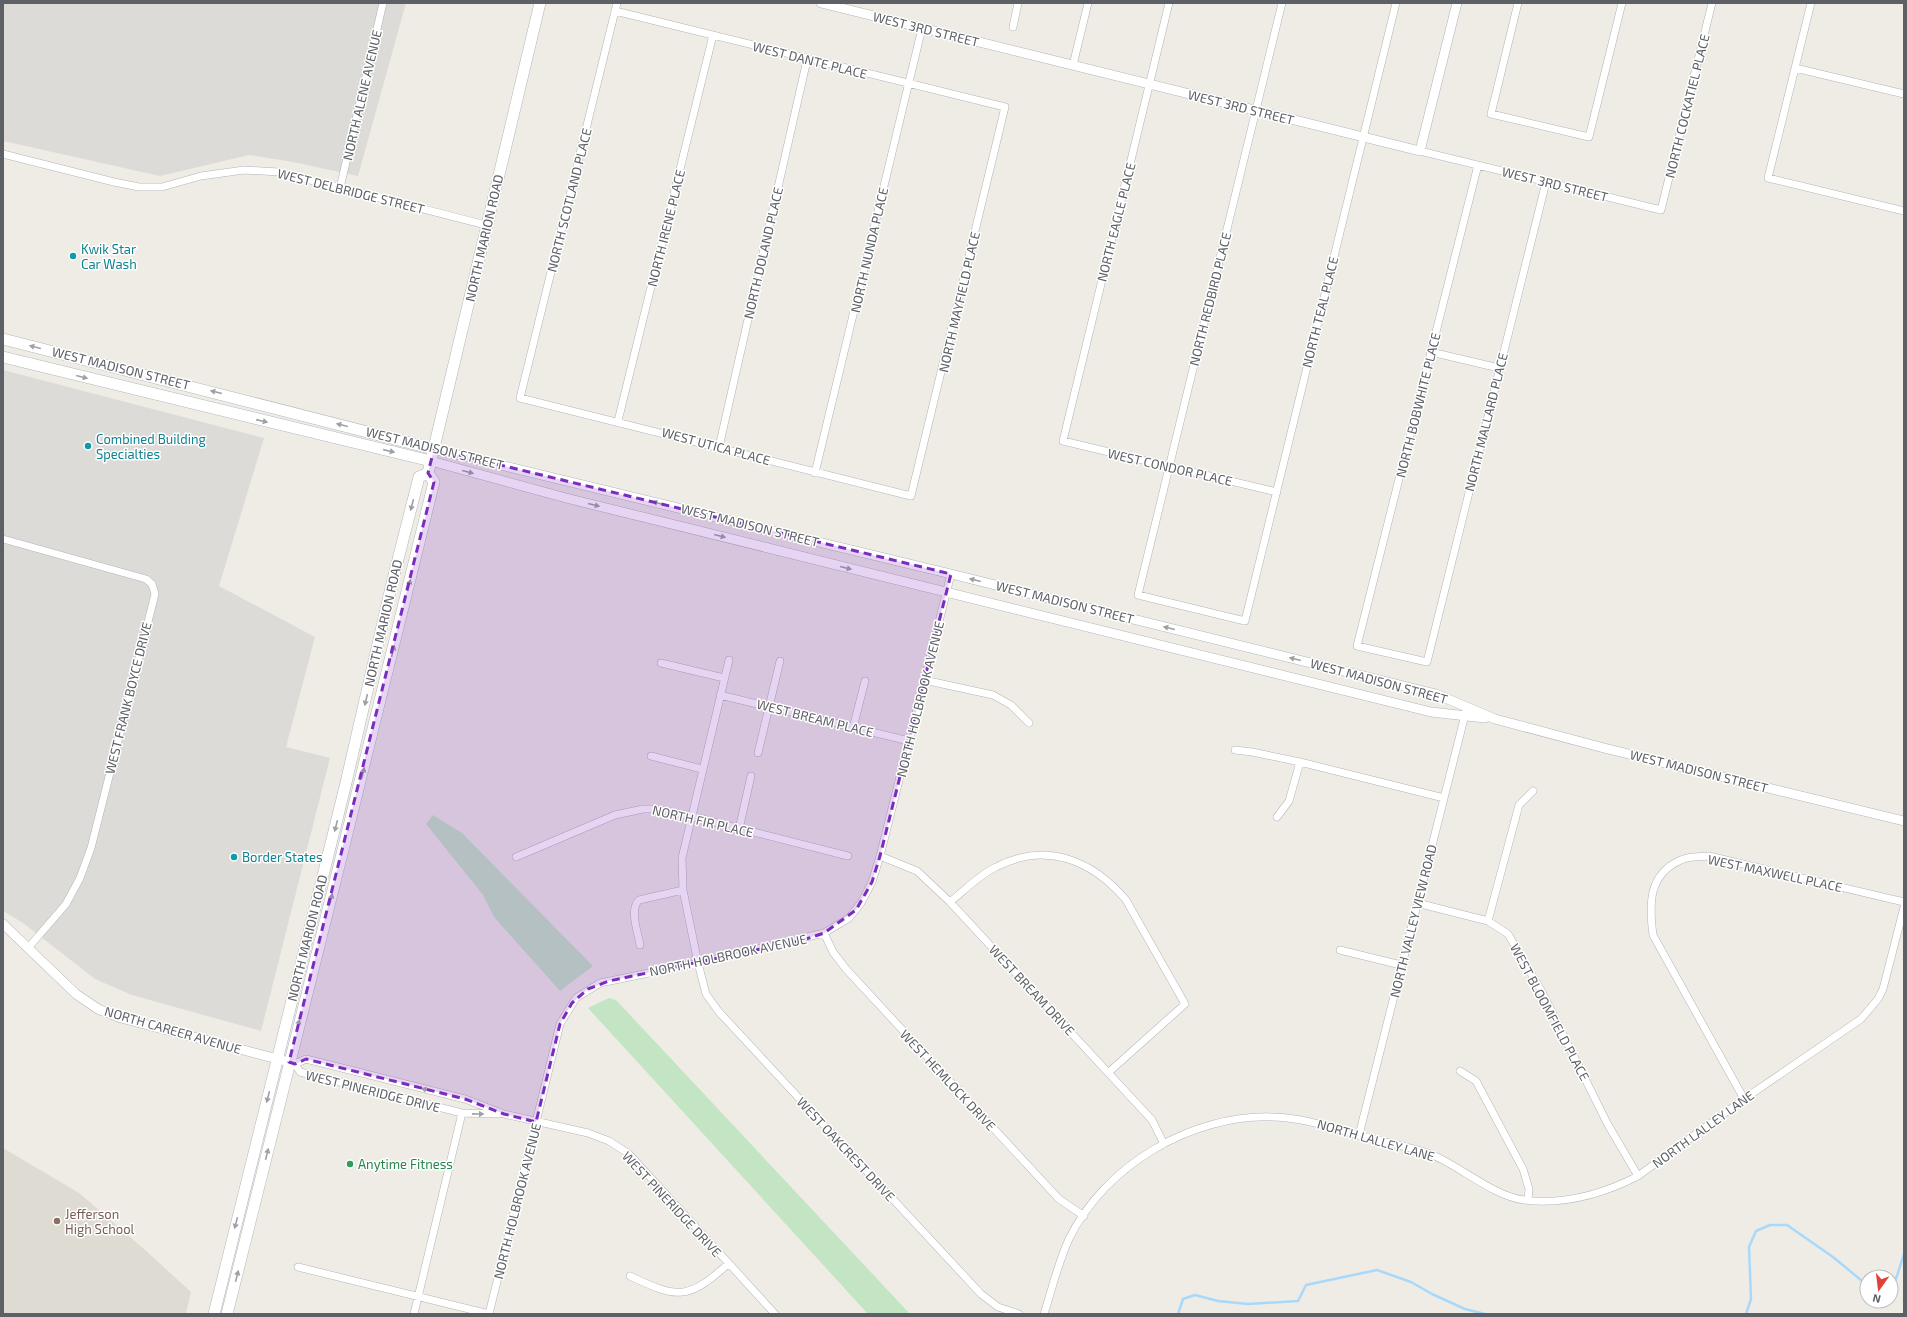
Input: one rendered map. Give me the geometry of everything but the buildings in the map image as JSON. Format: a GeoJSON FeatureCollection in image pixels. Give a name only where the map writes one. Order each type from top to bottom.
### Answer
{"type":"FeatureCollection","features":[{"type":"Feature","properties":{"kind":"main road","name":"NORTH MARION ROAD"},"geometry":{"type":"LineString","coordinates":[[228,1314],[292,1063],[434,482],[428,473],[540,3]]}},
{"type":"Feature","properties":{"kind":"main road","name":"WEST MADISON STREET"},"geometry":{"type":"LineString","coordinates":[[3,339],[434,449]]}},
{"type":"Feature","properties":{"kind":"main road","name":"WEST MADISON STREET"},"geometry":{"type":"LineString","coordinates":[[3,357],[431,462]]}},
{"type":"Feature","properties":{"kind":"main road","name":"NORTH MARION ROAD"},"geometry":{"type":"LineString","coordinates":[[214,1314],[346,787],[392,583],[419,477],[428,473]]}},
{"type":"Feature","properties":{"kind":"street","name":"NORTH ALENE AVENUE"},"geometry":{"type":"LineString","coordinates":[[340,188],[383,3]]}},
{"type":"Feature","properties":{"kind":"street","name":"NORTH SCOTLAND PLACE"},"geometry":{"type":"LineString","coordinates":[[520,398],[617,3]]}},
{"type":"Feature","properties":{"kind":"street","name":"WEST 3RD STREET"},"geometry":{"type":"LineString","coordinates":[[821,3],[1661,210]]}},
{"type":"Feature","properties":{"kind":"street"},"geometry":{"type":"LineString","coordinates":[[1013,27],[1018,3]]}},
{"type":"Feature","properties":{"kind":"street"},"geometry":{"type":"LineString","coordinates":[[1073,65],[1088,3]]}},
{"type":"Feature","properties":{"kind":"street","name":"NORTH EAGLE PLACE"},"geometry":{"type":"LineString","coordinates":[[1063,441],[1169,3]]}},
{"type":"Feature","properties":{"kind":"street","name":"NORTH REDBIRD PLACE"},"geometry":{"type":"LineString","coordinates":[[1245,621],[1138,594],[1282,3]]}},
{"type":"Feature","properties":{"kind":"street","name":"NORTH TEAL PLACE"},"geometry":{"type":"LineString","coordinates":[[1245,621],[1396,3]]}},
{"type":"Feature","properties":{"kind":"street"},"geometry":{"type":"LineString","coordinates":[[1420,151],[1456,3]]}},
{"type":"Feature","properties":{"kind":"street"},"geometry":{"type":"LineString","coordinates":[[1518,3],[1491,114],[1589,137],[1622,3]]}},
{"type":"Feature","properties":{"kind":"street","name":"NORTH COCKATIEL PLACE"},"geometry":{"type":"LineString","coordinates":[[1661,210],[1712,3]]}},
{"type":"Feature","properties":{"kind":"street"},"geometry":{"type":"LineString","coordinates":[[1810,3],[1768,178],[1904,211]]}},
{"type":"Feature","properties":{"kind":"street","name":"WEST DANTE PLACE"},"geometry":{"type":"LineString","coordinates":[[615,11],[807,60],[1005,107]]}},
{"type":"Feature","properties":{"kind":"street","name":"NORTH NUNDA PLACE"},"geometry":{"type":"LineString","coordinates":[[815,473],[922,28]]}},
{"type":"Feature","properties":{"kind":"street","name":"NORTH IRENE PLACE"},"geometry":{"type":"LineString","coordinates":[[618,421],[713,35]]}},
{"type":"Feature","properties":{"kind":"street","name":"NORTH DOLAND PLACE"},"geometry":{"type":"LineString","coordinates":[[719,447],[807,60]]}},
{"type":"Feature","properties":{"kind":"street"},"geometry":{"type":"LineString","coordinates":[[1795,68],[1904,94]]}},
{"type":"Feature","properties":{"kind":"street","name":"NORTH MAYFIELD PLACE"},"geometry":{"type":"LineString","coordinates":[[911,496],[1005,107]]}},
{"type":"Feature","properties":{"kind":"street","name":"WEST DELBRIDGE STREET"},"geometry":{"type":"LineString","coordinates":[[3,154],[139,187],[162,187],[201,176],[244,170],[279,172],[486,225]]}},
{"type":"Feature","properties":{"kind":"street","name":"NORTH BOBWHITE PLACE"},"geometry":{"type":"LineString","coordinates":[[1427,662],[1357,646],[1478,165]]}},
{"type":"Feature","properties":{"kind":"street","name":"NORTH MALLARD PLACE"},"geometry":{"type":"LineString","coordinates":[[1427,662],[1498,368],[1546,182]]}},
{"type":"Feature","properties":{"kind":"street"},"geometry":{"type":"LineString","coordinates":[[1431,352],[1498,368]]}},
{"type":"Feature","properties":{"kind":"street","name":"WEST UTICA PLACE"},"geometry":{"type":"LineString","coordinates":[[520,398],[618,421],[815,473],[911,496]]}},
{"type":"Feature","properties":{"kind":"street","name":"WEST CONDOR PLACE"},"geometry":{"type":"LineString","coordinates":[[1063,441],[1277,492]]}},
{"type":"Feature","properties":{"kind":"street","name":"WEST MADISON STREET"},"geometry":{"type":"LineString","coordinates":[[434,449],[951,574],[1436,694],[1466,711]]}},
{"type":"Feature","properties":{"kind":"street","name":"WEST MADISON STREET"},"geometry":{"type":"LineString","coordinates":[[431,462],[566,498],[1431,712],[1466,711],[1604,748],[1904,821]]}},
{"type":"Feature","properties":{"kind":"street","name":"WEST FRANK BOYCE DRIVE"},"geometry":{"type":"LineString","coordinates":[[3,539],[146,579],[152,584],[155,594],[91,848],[80,878],[66,904],[28,948]]}},
{"type":"Feature","properties":{"kind":"street","name":"NORTH HOLBROOK AVENUE"},"geometry":{"type":"LineString","coordinates":[[489,1314],[560,1024],[576,998],[600,983],[698,963],[824,934],[848,918],[861,904],[872,882],[880,856],[951,574]]}},
{"type":"Feature","properties":{"kind":"street","name":"WEST OAKCREST DRIVE"},"geometry":{"type":"LineString","coordinates":[[728,660],[690,816],[682,858],[681,873],[698,963],[706,994],[719,1012],[981,1294],[992,1304],[1019,1314]]}},
{"type":"Feature","properties":{"kind":"street"},"geometry":{"type":"LineString","coordinates":[[758,753],[780,661]]}},
{"type":"Feature","properties":{"kind":"street"},"geometry":{"type":"LineString","coordinates":[[661,663],[724,678]]}},
{"type":"Feature","properties":{"kind":"street"},"geometry":{"type":"LineString","coordinates":[[924,680],[992,695],[1011,705],[1029,723]]}},
{"type":"Feature","properties":{"kind":"street"},"geometry":{"type":"LineString","coordinates":[[854,728],[865,681]]}},
{"type":"Feature","properties":{"kind":"street","name":"WEST BREAM PLACE"},"geometry":{"type":"LineString","coordinates":[[720,695],[909,741]]}},
{"type":"Feature","properties":{"kind":"street","name":"NORTH VALLEY VIEW ROAD"},"geometry":{"type":"LineString","coordinates":[[1359,1135],[1466,711]]}},
{"type":"Feature","properties":{"kind":"street"},"geometry":{"type":"LineString","coordinates":[[1234,750],[1252,752],[1300,762],[1444,798]]}},
{"type":"Feature","properties":{"kind":"street"},"geometry":{"type":"LineString","coordinates":[[651,756],[702,769]]}},
{"type":"Feature","properties":{"kind":"street"},"geometry":{"type":"LineString","coordinates":[[1277,817],[1288,801],[1300,762]]}},
{"type":"Feature","properties":{"kind":"street"},"geometry":{"type":"LineString","coordinates":[[739,829],[751,776]]}},
{"type":"Feature","properties":{"kind":"street"},"geometry":{"type":"LineString","coordinates":[[1488,921],[1519,805],[1533,791]]}},
{"type":"Feature","properties":{"kind":"street","name":"NORTH FIR PLACE"},"geometry":{"type":"LineString","coordinates":[[516,857],[615,815],[632,810],[656,809],[690,816],[848,856]]}},
{"type":"Feature","properties":{"kind":"street","name":"WEST BREAM DRIVE"},"geometry":{"type":"LineString","coordinates":[[880,856],[917,871],[950,902],[1152,1120],[1164,1144]]}},
{"type":"Feature","properties":{"kind":"street"},"geometry":{"type":"LineString","coordinates":[[950,902],[995,867],[1020,858],[1034,856],[1057,857],[1080,862],[1101,874],[1117,889],[1126,900],[1185,1004],[1109,1072]]}},
{"type":"Feature","properties":{"kind":"street","name":"WEST MAXWELL PLACE"},"geometry":{"type":"LineString","coordinates":[[1744,1099],[1653,935],[1650,908],[1654,888],[1665,870],[1682,859],[1709,856],[1904,902]]}},
{"type":"Feature","properties":{"kind":"street"},"geometry":{"type":"LineString","coordinates":[[640,945],[634,911],[637,902],[639,900],[683,890]]}},
{"type":"Feature","properties":{"kind":"street","name":"WEST BLOOMFIELD PLACE"},"geometry":{"type":"LineString","coordinates":[[1417,904],[1488,921],[1508,934],[1542,992],[1607,1123],[1638,1176]]}},
{"type":"Feature","properties":{"kind":"street","name":"NORTH LALLEY LANE"},"geometry":{"type":"LineString","coordinates":[[1044,1314],[1055,1278],[1070,1239],[1090,1205],[1116,1177],[1136,1160],[1164,1144],[1201,1129],[1254,1117],[1297,1119],[1437,1157],[1513,1198],[1545,1202],[1594,1194],[1621,1185],[1638,1176],[1744,1099],[1861,1019],[1870,1009],[1883,989],[1904,906]]}},
{"type":"Feature","properties":{"kind":"street","name":"NORTH CAREER AVENUE"},"geometry":{"type":"LineString","coordinates":[[3,924],[76,994],[98,1009],[121,1018],[292,1063]]}},
{"type":"Feature","properties":{"kind":"street","name":"WEST HEMLOCK DRIVE"},"geometry":{"type":"LineString","coordinates":[[824,934],[833,952],[846,969],[1059,1199],[1084,1216]]}},
{"type":"Feature","properties":{"kind":"street"},"geometry":{"type":"LineString","coordinates":[[1340,950],[1401,965]]}},
{"type":"Feature","properties":{"kind":"street","name":"WEST PINERIDGE DRIVE"},"geometry":{"type":"LineString","coordinates":[[504,1114],[462,1113],[300,1072],[292,1063],[306,1059],[465,1099],[504,1114],[588,1133],[609,1141],[624,1151],[774,1314]]}},
{"type":"Feature","properties":{"kind":"street"},"geometry":{"type":"LineString","coordinates":[[1460,1071],[1476,1081],[1523,1169],[1528,1189],[1528,1200]]}},
{"type":"Feature","properties":{"kind":"street"},"geometry":{"type":"LineString","coordinates":[[414,1314],[462,1113]]}},
{"type":"Feature","properties":{"kind":"street"},"geometry":{"type":"LineString","coordinates":[[630,1276],[659,1290],[685,1291],[706,1283],[728,1264]]}},
{"type":"Feature","properties":{"kind":"street"},"geometry":{"type":"LineString","coordinates":[[298,1267],[489,1314]]}},
{"type":"Feature","properties":{"kind":"highlighted area"},"geometry":{"type":"Polygon","coordinates":[[[434,449],[951,574],[880,856],[872,882],[856,910],[824,933],[803,940],[609,981],[588,989],[572,1003],[560,1024],[536,1122],[504,1114],[465,1099],[306,1059],[295,1064],[289,1062],[434,482],[428,473],[434,449]]]}},
{"type":"Feature","properties":{"kind":"shaded area"},"geometry":{"type":"Polygon","coordinates":[[[4,3],[406,3],[358,176],[293,162],[249,155],[160,176],[3,141],[4,3]]]}},
{"type":"Feature","properties":{"kind":"shaded area"},"geometry":{"type":"Polygon","coordinates":[[[3,370],[264,438],[219,586],[315,637],[286,747],[330,758],[261,1031],[132,995],[95,979],[23,923],[3,911],[3,370]]]}},
{"type":"Feature","properties":{"kind":"shaded area","name":"Jefferson High School"},"geometry":{"type":"Polygon","coordinates":[[[3,1148],[79,1193],[144,1249],[191,1292],[186,1314],[3,1314],[3,1148]]]}},
{"type":"Feature","properties":{"kind":"green space"},"geometry":{"type":"Polygon","coordinates":[[[433,815],[462,833],[593,966],[560,991],[494,917],[483,895],[426,824],[433,815]]]}},
{"type":"Feature","properties":{"kind":"green space"},"geometry":{"type":"Polygon","coordinates":[[[609,998],[616,1000],[910,1314],[868,1314],[588,1008],[609,998]]]}},
{"type":"Feature","properties":{"kind":"waterway"},"geometry":{"type":"LineString","coordinates":[[1746,1314],[1751,1299],[1749,1247],[1756,1231],[1770,1225],[1787,1225],[1833,1257],[1859,1278]]}},
{"type":"Feature","properties":{"kind":"waterway"},"geometry":{"type":"LineString","coordinates":[[1899,1269],[1904,1254]]}},
{"type":"Feature","properties":{"kind":"waterway"},"geometry":{"type":"LineString","coordinates":[[1178,1314],[1183,1299],[1195,1295],[1218,1301],[1248,1304],[1298,1301],[1306,1285],[1377,1270],[1411,1282],[1432,1294],[1465,1309],[1485,1314]]}},
{"type":"Feature","properties":{"kind":"place","name":"Kwik Star Car Wash"},"geometry":{"type":"Point","coordinates":[73,256]}},
{"type":"Feature","properties":{"kind":"place","name":"Combined Building Specialties"},"geometry":{"type":"Point","coordinates":[88,446]}},
{"type":"Feature","properties":{"kind":"place","name":"Border States"},"geometry":{"type":"Point","coordinates":[234,857]}},
{"type":"Feature","properties":{"kind":"place","name":"Anytime Fitness"},"geometry":{"type":"Point","coordinates":[350,1164]}},
{"type":"Feature","properties":{"kind":"place","name":"Jefferson High School"},"geometry":{"type":"Point","coordinates":[57,1221]}}]}
